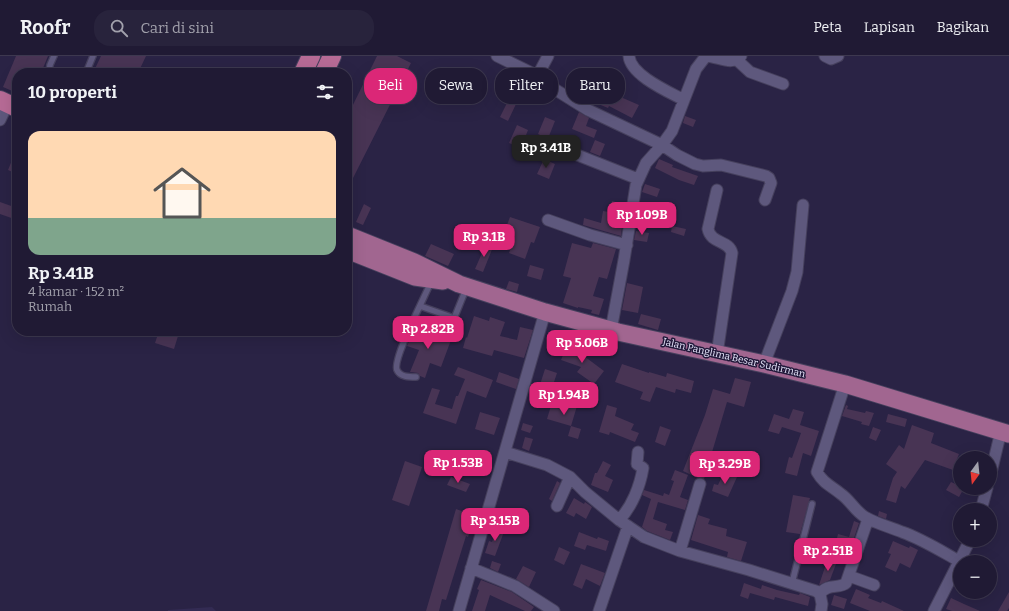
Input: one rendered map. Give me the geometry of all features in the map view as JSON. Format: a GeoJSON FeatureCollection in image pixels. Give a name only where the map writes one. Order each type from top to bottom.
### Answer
{"type":"FeatureCollection","features":[{"type":"Feature","properties":{"kind":"highway"},"geometry":{"type":"LineString","coordinates":[[305,68],[311,56]]}},
{"type":"Feature","properties":{"kind":"highway"},"geometry":{"type":"LineString","coordinates":[[326,68],[332,56]]}},
{"type":"Feature","properties":{"kind":"main road","name":"Jalan Panglima Besar Sudirman"},"geometry":{"type":"LineString","coordinates":[[352,237],[414,262],[463,285],[545,312],[611,330],[846,384],[1005,433]]}},
{"type":"Feature","properties":{"kind":"main road","name":"Jalan Panglima Besar Sudirman"},"geometry":{"type":"LineString","coordinates":[[352,252],[415,277],[463,285]]}},
{"type":"Feature","properties":{"kind":"street"},"geometry":{"type":"LineString","coordinates":[[497,56],[522,68]]}},
{"type":"Feature","properties":{"kind":"street"},"geometry":{"type":"LineString","coordinates":[[542,68],[548,56]]}},
{"type":"Feature","properties":{"kind":"street"},"geometry":{"type":"LineString","coordinates":[[629,56],[629,60],[639,72],[650,81],[684,100]]}},
{"type":"Feature","properties":{"kind":"street"},"geometry":{"type":"LineString","coordinates":[[611,330],[636,185],[646,163],[672,131],[696,69],[698,58],[706,56],[732,61],[739,58],[750,72],[783,84]]}},
{"type":"Feature","properties":{"kind":"street"},"geometry":{"type":"LineString","coordinates":[[825,56],[831,60],[838,56]]}},
{"type":"Feature","properties":{"kind":"street"},"geometry":{"type":"LineString","coordinates":[[558,91],[588,110],[662,145],[677,155],[700,166],[721,165],[766,176],[769,178],[770,183],[765,200]]}},
{"type":"Feature","properties":{"kind":"street"},"geometry":{"type":"LineString","coordinates":[[0,120],[8,103]]}},
{"type":"Feature","properties":{"kind":"street"},"geometry":{"type":"LineString","coordinates":[[547,143],[638,179]]}},
{"type":"Feature","properties":{"kind":"street"},"geometry":{"type":"LineString","coordinates":[[717,190],[708,229],[709,234],[712,238],[728,246],[732,253],[718,354]]}},
{"type":"Feature","properties":{"kind":"street"},"geometry":{"type":"LineString","coordinates":[[764,364],[792,290],[797,272],[803,205]]}},
{"type":"Feature","properties":{"kind":"street"},"geometry":{"type":"LineString","coordinates":[[631,214],[668,221]]}},
{"type":"Feature","properties":{"kind":"street"},"geometry":{"type":"LineString","coordinates":[[548,220],[590,235],[626,245]]}},
{"type":"Feature","properties":{"kind":"street"},"geometry":{"type":"LineString","coordinates":[[459,611],[545,312]]}},
{"type":"Feature","properties":{"kind":"street"},"geometry":{"type":"LineString","coordinates":[[846,384],[817,472],[821,480],[842,494],[855,510],[868,518],[914,537],[953,558]]}},
{"type":"Feature","properties":{"kind":"street"},"geometry":{"type":"LineString","coordinates":[[997,456],[1005,433]]}},
{"type":"Feature","properties":{"kind":"street"},"geometry":{"type":"LineString","coordinates":[[505,452],[547,464],[570,477],[585,492],[623,523],[644,537],[680,551],[816,591],[820,594],[822,604],[821,611]]}},
{"type":"Feature","properties":{"kind":"street"},"geometry":{"type":"LineString","coordinates":[[599,611],[623,523],[644,468],[637,463],[638,452]]}},
{"type":"Feature","properties":{"kind":"street"},"geometry":{"type":"LineString","coordinates":[[557,506],[570,477]]}},
{"type":"Feature","properties":{"kind":"street"},"geometry":{"type":"LineString","coordinates":[[680,551],[700,484]]}},
{"type":"Feature","properties":{"kind":"street"},"geometry":{"type":"LineString","coordinates":[[820,594],[822,591],[830,587],[844,585],[846,583],[868,518]]}},
{"type":"Feature","properties":{"kind":"street"},"geometry":{"type":"LineString","coordinates":[[471,568],[515,586],[554,611]]}},
{"type":"Feature","properties":{"kind":"street"},"geometry":{"type":"LineString","coordinates":[[934,611],[953,573]]}},
{"type":"Feature","properties":{"kind":"street"},"geometry":{"type":"LineString","coordinates":[[849,576],[874,586]]}},
{"type":"Feature","properties":{"kind":"lane"},"geometry":{"type":"LineString","coordinates":[[50,68],[54,56]]}},
{"type":"Feature","properties":{"kind":"lane"},"geometry":{"type":"LineString","coordinates":[[88,68],[93,56]]}},
{"type":"Feature","properties":{"kind":"lane"},"geometry":{"type":"LineString","coordinates":[[416,377],[404,376],[397,372],[397,358],[432,280]]}},
{"type":"Feature","properties":{"kind":"lane"},"geometry":{"type":"LineString","coordinates":[[451,326],[463,285]]}},
{"type":"Feature","properties":{"kind":"lane"},"geometry":{"type":"LineString","coordinates":[[420,306],[454,318]]}},
{"type":"Feature","properties":{"kind":"lane"},"geometry":{"type":"LineString","coordinates":[[792,583],[812,504]]}},
{"type":"Feature","properties":{"kind":"shaded area"},"geometry":{"type":"Polygon","coordinates":[[[212,607],[216,611],[168,611],[168,610],[212,607]]]}},
{"type":"Feature","properties":{"kind":"building"},"geometry":{"type":"Polygon","coordinates":[[[16,56],[48,56],[43,68],[12,68],[12,91],[3,87],[16,56]]]}},
{"type":"Feature","properties":{"kind":"building"},"geometry":{"type":"Polygon","coordinates":[[[101,56],[146,56],[140,68],[95,68],[101,56]]]}},
{"type":"Feature","properties":{"kind":"building"},"geometry":{"type":"Polygon","coordinates":[[[377,56],[397,56],[411,63],[408,68],[371,68],[377,56]]]}},
{"type":"Feature","properties":{"kind":"building"},"geometry":{"type":"Polygon","coordinates":[[[364,82],[364,104],[390,104],[352,180],[352,107],[364,82]]]}},
{"type":"Feature","properties":{"kind":"building"},"geometry":{"type":"Polygon","coordinates":[[[625,99],[639,105],[632,118],[609,106],[608,108],[598,104],[625,104],[625,99]]]}},
{"type":"Feature","properties":{"kind":"building"},"geometry":{"type":"Polygon","coordinates":[[[506,104],[516,104],[508,121],[500,117],[506,104]]]}},
{"type":"Feature","properties":{"kind":"building"},"geometry":{"type":"Polygon","coordinates":[[[579,112],[589,118],[586,126],[597,130],[594,138],[572,129],[579,112]]]}},
{"type":"Feature","properties":{"kind":"building"},"geometry":{"type":"Polygon","coordinates":[[[685,116],[696,120],[693,127],[683,123],[685,116]]]}},
{"type":"Feature","properties":{"kind":"building"},"geometry":{"type":"Polygon","coordinates":[[[545,117],[555,121],[549,136],[544,137],[538,134],[545,117]]]}},
{"type":"Feature","properties":{"kind":"building"},"geometry":{"type":"Polygon","coordinates":[[[517,125],[528,130],[521,148],[509,143],[517,125]]]}},
{"type":"Feature","properties":{"kind":"building"},"geometry":{"type":"Polygon","coordinates":[[[595,140],[605,144],[600,156],[590,152],[595,140]]]}},
{"type":"Feature","properties":{"kind":"building"},"geometry":{"type":"Polygon","coordinates":[[[544,159],[555,164],[549,179],[537,174],[544,159]]]}},
{"type":"Feature","properties":{"kind":"building"},"geometry":{"type":"Polygon","coordinates":[[[659,159],[673,165],[672,167],[698,176],[694,185],[679,180],[655,168],[659,159]]]}},
{"type":"Feature","properties":{"kind":"building"},"geometry":{"type":"Polygon","coordinates":[[[12,160],[12,172],[8,170],[12,160]]]}},
{"type":"Feature","properties":{"kind":"building"},"geometry":{"type":"Polygon","coordinates":[[[645,184],[660,189],[657,197],[642,192],[645,184]]]}},
{"type":"Feature","properties":{"kind":"building"},"geometry":{"type":"Polygon","coordinates":[[[612,201],[626,205],[623,213],[617,211],[614,226],[622,227],[621,236],[583,225],[584,218],[601,223],[603,211],[609,212],[612,201]]]}},
{"type":"Feature","properties":{"kind":"building"},"geometry":{"type":"Polygon","coordinates":[[[0,202],[12,206],[12,218],[0,214],[0,202]]]}},
{"type":"Feature","properties":{"kind":"building"},"geometry":{"type":"Polygon","coordinates":[[[364,204],[371,208],[363,225],[356,222],[364,204]]]}},
{"type":"Feature","properties":{"kind":"building"},"geometry":{"type":"Polygon","coordinates":[[[510,217],[540,227],[534,243],[531,242],[525,259],[509,253],[515,236],[504,233],[510,217]]]}},
{"type":"Feature","properties":{"kind":"building"},"geometry":{"type":"Polygon","coordinates":[[[672,226],[686,229],[684,236],[671,232],[672,226]]]}},
{"type":"Feature","properties":{"kind":"building"},"geometry":{"type":"Polygon","coordinates":[[[636,231],[649,233],[647,242],[634,240],[636,231]]]}},
{"type":"Feature","properties":{"kind":"building"},"geometry":{"type":"Polygon","coordinates":[[[572,243],[591,248],[593,243],[616,249],[607,279],[599,277],[593,296],[604,299],[599,315],[591,313],[592,310],[578,308],[563,303],[571,278],[563,276],[572,243]]]}},
{"type":"Feature","properties":{"kind":"building"},"geometry":{"type":"Polygon","coordinates":[[[431,244],[454,254],[448,266],[425,256],[431,244]]]}},
{"type":"Feature","properties":{"kind":"building"},"geometry":{"type":"Polygon","coordinates":[[[486,244],[493,247],[483,272],[475,269],[486,244]]]}},
{"type":"Feature","properties":{"kind":"building"},"geometry":{"type":"Polygon","coordinates":[[[530,265],[544,269],[541,280],[527,276],[530,265]]]}},
{"type":"Feature","properties":{"kind":"building"},"geometry":{"type":"Polygon","coordinates":[[[509,281],[519,284],[517,292],[506,289],[509,281]]]}},
{"type":"Feature","properties":{"kind":"building"},"geometry":{"type":"Polygon","coordinates":[[[627,283],[643,287],[638,313],[622,310],[627,283]]]}},
{"type":"Feature","properties":{"kind":"building"},"geometry":{"type":"Polygon","coordinates":[[[641,314],[661,319],[658,330],[638,324],[641,314]]]}},
{"type":"Feature","properties":{"kind":"building"},"geometry":{"type":"Polygon","coordinates":[[[474,316],[489,321],[490,317],[505,322],[500,336],[517,340],[520,327],[533,330],[524,358],[494,350],[492,356],[463,348],[474,316]]]}},
{"type":"Feature","properties":{"kind":"building"},"geometry":{"type":"Polygon","coordinates":[[[415,326],[451,340],[441,367],[430,363],[425,378],[420,376],[418,373],[410,372],[419,350],[407,346],[415,326]]]}},
{"type":"Feature","properties":{"kind":"building"},"geometry":{"type":"Polygon","coordinates":[[[157,336],[178,336],[174,349],[155,343],[157,336]]]}},
{"type":"Feature","properties":{"kind":"building"},"geometry":{"type":"Polygon","coordinates":[[[567,345],[581,350],[580,353],[604,371],[594,384],[577,372],[581,367],[561,360],[567,345]]]}},
{"type":"Feature","properties":{"kind":"building"},"geometry":{"type":"Polygon","coordinates":[[[622,364],[649,373],[666,377],[667,373],[694,381],[691,393],[676,389],[675,393],[656,387],[650,402],[640,399],[643,392],[615,382],[622,364]]]}},
{"type":"Feature","properties":{"kind":"building"},"geometry":{"type":"Polygon","coordinates":[[[458,367],[493,380],[486,398],[467,391],[456,424],[423,413],[432,388],[440,390],[435,404],[452,409],[456,396],[458,396],[465,379],[454,375],[458,367]]]}},
{"type":"Feature","properties":{"kind":"building"},"geometry":{"type":"Polygon","coordinates":[[[545,369],[557,373],[552,388],[556,390],[551,406],[535,400],[545,369]]]}},
{"type":"Feature","properties":{"kind":"building"},"geometry":{"type":"Polygon","coordinates":[[[499,372],[519,379],[516,389],[496,382],[499,372]]]}},
{"type":"Feature","properties":{"kind":"building"},"geometry":{"type":"Polygon","coordinates":[[[735,378],[751,382],[744,407],[727,402],[704,479],[698,478],[683,471],[705,415],[713,389],[730,394],[735,378]]]}},
{"type":"Feature","properties":{"kind":"building"},"geometry":{"type":"Polygon","coordinates":[[[553,399],[577,406],[571,426],[547,419],[553,399]]]}},
{"type":"Feature","properties":{"kind":"building"},"geometry":{"type":"Polygon","coordinates":[[[607,405],[617,408],[615,416],[634,424],[631,430],[639,433],[635,442],[610,432],[609,435],[599,432],[607,405]]]}},
{"type":"Feature","properties":{"kind":"building"},"geometry":{"type":"Polygon","coordinates":[[[846,405],[848,406],[847,409],[865,413],[866,411],[874,413],[869,426],[861,424],[862,422],[842,416],[846,405]]]}},
{"type":"Feature","properties":{"kind":"building"},"geometry":{"type":"Polygon","coordinates":[[[793,409],[804,412],[800,425],[819,431],[811,456],[803,453],[797,476],[785,473],[789,457],[792,458],[801,433],[782,427],[779,434],[768,431],[774,414],[789,419],[793,409]]]}},
{"type":"Feature","properties":{"kind":"building"},"geometry":{"type":"Polygon","coordinates":[[[480,412],[500,418],[494,435],[475,429],[480,412]]]}},
{"type":"Feature","properties":{"kind":"building"},"geometry":{"type":"Polygon","coordinates":[[[888,414],[907,419],[905,427],[886,422],[888,414]]]}},
{"type":"Feature","properties":{"kind":"building"},"geometry":{"type":"Polygon","coordinates":[[[523,423],[533,426],[530,433],[521,430],[523,423]]]}},
{"type":"Feature","properties":{"kind":"building"},"geometry":{"type":"Polygon","coordinates":[[[912,425],[934,433],[931,443],[953,452],[953,470],[925,460],[905,489],[901,486],[896,503],[886,500],[893,478],[897,472],[886,464],[899,445],[904,449],[912,425]]]}},
{"type":"Feature","properties":{"kind":"building"},"geometry":{"type":"Polygon","coordinates":[[[571,426],[581,429],[578,439],[568,436],[571,426]]]}},
{"type":"Feature","properties":{"kind":"building"},"geometry":{"type":"Polygon","coordinates":[[[660,426],[671,430],[665,446],[655,442],[660,426]]]}},
{"type":"Feature","properties":{"kind":"building"},"geometry":{"type":"Polygon","coordinates":[[[873,427],[881,430],[876,441],[869,438],[873,427]]]}},
{"type":"Feature","properties":{"kind":"building"},"geometry":{"type":"Polygon","coordinates":[[[525,437],[533,439],[529,451],[522,448],[525,437]]]}},
{"type":"Feature","properties":{"kind":"building"},"geometry":{"type":"Polygon","coordinates":[[[405,461],[422,467],[409,506],[392,500],[405,461]]]}},
{"type":"Feature","properties":{"kind":"building"},"geometry":{"type":"Polygon","coordinates":[[[603,461],[611,465],[605,476],[613,480],[608,492],[591,485],[595,473],[597,473],[603,461]]]}},
{"type":"Feature","properties":{"kind":"building"},"geometry":{"type":"Polygon","coordinates":[[[675,470],[688,475],[680,497],[688,500],[685,510],[658,502],[653,519],[667,524],[665,530],[673,532],[670,540],[647,531],[642,527],[651,499],[642,495],[644,490],[663,496],[664,493],[669,495],[674,481],[671,480],[675,470]]]}},
{"type":"Feature","properties":{"kind":"building"},"geometry":{"type":"Polygon","coordinates":[[[724,472],[737,477],[728,497],[712,491],[714,484],[718,485],[724,472]]]}},
{"type":"Feature","properties":{"kind":"building"},"geometry":{"type":"Polygon","coordinates":[[[451,477],[470,484],[466,492],[447,485],[451,477]]]}},
{"type":"Feature","properties":{"kind":"building"},"geometry":{"type":"Polygon","coordinates":[[[557,481],[560,483],[552,501],[549,499],[557,481]]]}},
{"type":"Feature","properties":{"kind":"building"},"geometry":{"type":"Polygon","coordinates":[[[951,482],[953,483],[953,494],[946,490],[951,482]]]}},
{"type":"Feature","properties":{"kind":"building"},"geometry":{"type":"Polygon","coordinates":[[[793,495],[810,498],[800,534],[786,532],[793,495]]]}},
{"type":"Feature","properties":{"kind":"building"},"geometry":{"type":"Polygon","coordinates":[[[574,498],[584,504],[585,502],[592,507],[586,519],[576,513],[574,517],[566,513],[574,498]]]}},
{"type":"Feature","properties":{"kind":"building"},"geometry":{"type":"Polygon","coordinates":[[[456,509],[475,516],[468,537],[466,536],[446,600],[442,599],[439,611],[426,611],[456,509]]]}},
{"type":"Feature","properties":{"kind":"building"},"geometry":{"type":"Polygon","coordinates":[[[879,511],[887,514],[886,519],[878,516],[879,511]]]}},
{"type":"Feature","properties":{"kind":"building"},"geometry":{"type":"Polygon","coordinates":[[[698,515],[710,519],[708,524],[727,529],[726,536],[747,542],[741,561],[727,557],[728,552],[691,540],[698,515]]]}},
{"type":"Feature","properties":{"kind":"building"},"geometry":{"type":"Polygon","coordinates":[[[854,521],[859,523],[846,562],[842,561],[847,545],[836,542],[838,534],[849,537],[854,521]]]}},
{"type":"Feature","properties":{"kind":"building"},"geometry":{"type":"Polygon","coordinates":[[[498,526],[505,529],[495,556],[485,553],[489,541],[492,542],[498,526]]]}},
{"type":"Feature","properties":{"kind":"building"},"geometry":{"type":"Polygon","coordinates":[[[579,532],[597,539],[598,537],[609,541],[606,551],[587,545],[585,550],[574,546],[579,532]]]}},
{"type":"Feature","properties":{"kind":"building"},"geometry":{"type":"Polygon","coordinates":[[[893,541],[918,550],[910,568],[900,563],[896,572],[885,567],[891,554],[888,553],[893,541]]]}},
{"type":"Feature","properties":{"kind":"building"},"geometry":{"type":"Polygon","coordinates":[[[559,547],[570,552],[564,565],[554,560],[559,547]]]}},
{"type":"Feature","properties":{"kind":"building"},"geometry":{"type":"Polygon","coordinates":[[[492,561],[501,564],[498,572],[490,568],[492,561]]]}},
{"type":"Feature","properties":{"kind":"building"},"geometry":{"type":"Polygon","coordinates":[[[827,561],[836,564],[830,580],[819,585],[827,561]]]}},
{"type":"Feature","properties":{"kind":"building"},"geometry":{"type":"Polygon","coordinates":[[[581,564],[605,573],[600,586],[586,579],[582,589],[573,585],[581,564]]]}},
{"type":"Feature","properties":{"kind":"building"},"geometry":{"type":"Polygon","coordinates":[[[523,566],[536,572],[529,587],[516,579],[523,566]]]}},
{"type":"Feature","properties":{"kind":"building"},"geometry":{"type":"Polygon","coordinates":[[[481,580],[512,592],[534,607],[531,611],[525,611],[490,595],[485,611],[472,611],[479,590],[477,589],[481,580]]]}},
{"type":"Feature","properties":{"kind":"building"},"geometry":{"type":"Polygon","coordinates":[[[744,583],[761,589],[762,585],[799,595],[800,593],[810,597],[808,606],[775,597],[774,600],[750,593],[748,599],[740,596],[744,583]]]}},
{"type":"Feature","properties":{"kind":"building"},"geometry":{"type":"Polygon","coordinates":[[[856,589],[870,595],[868,598],[881,603],[882,601],[904,611],[870,611],[850,603],[856,589]]]}},
{"type":"Feature","properties":{"kind":"building"},"geometry":{"type":"Polygon","coordinates":[[[1009,592],[1009,608],[1007,611],[998,611],[1009,592]]]}},
{"type":"Feature","properties":{"kind":"building"},"geometry":{"type":"Polygon","coordinates":[[[834,595],[847,599],[844,609],[831,605],[834,595]]]}},
{"type":"Feature","properties":{"kind":"building"},"geometry":{"type":"Polygon","coordinates":[[[951,598],[980,611],[952,611],[946,609],[951,598]]]}}]}
